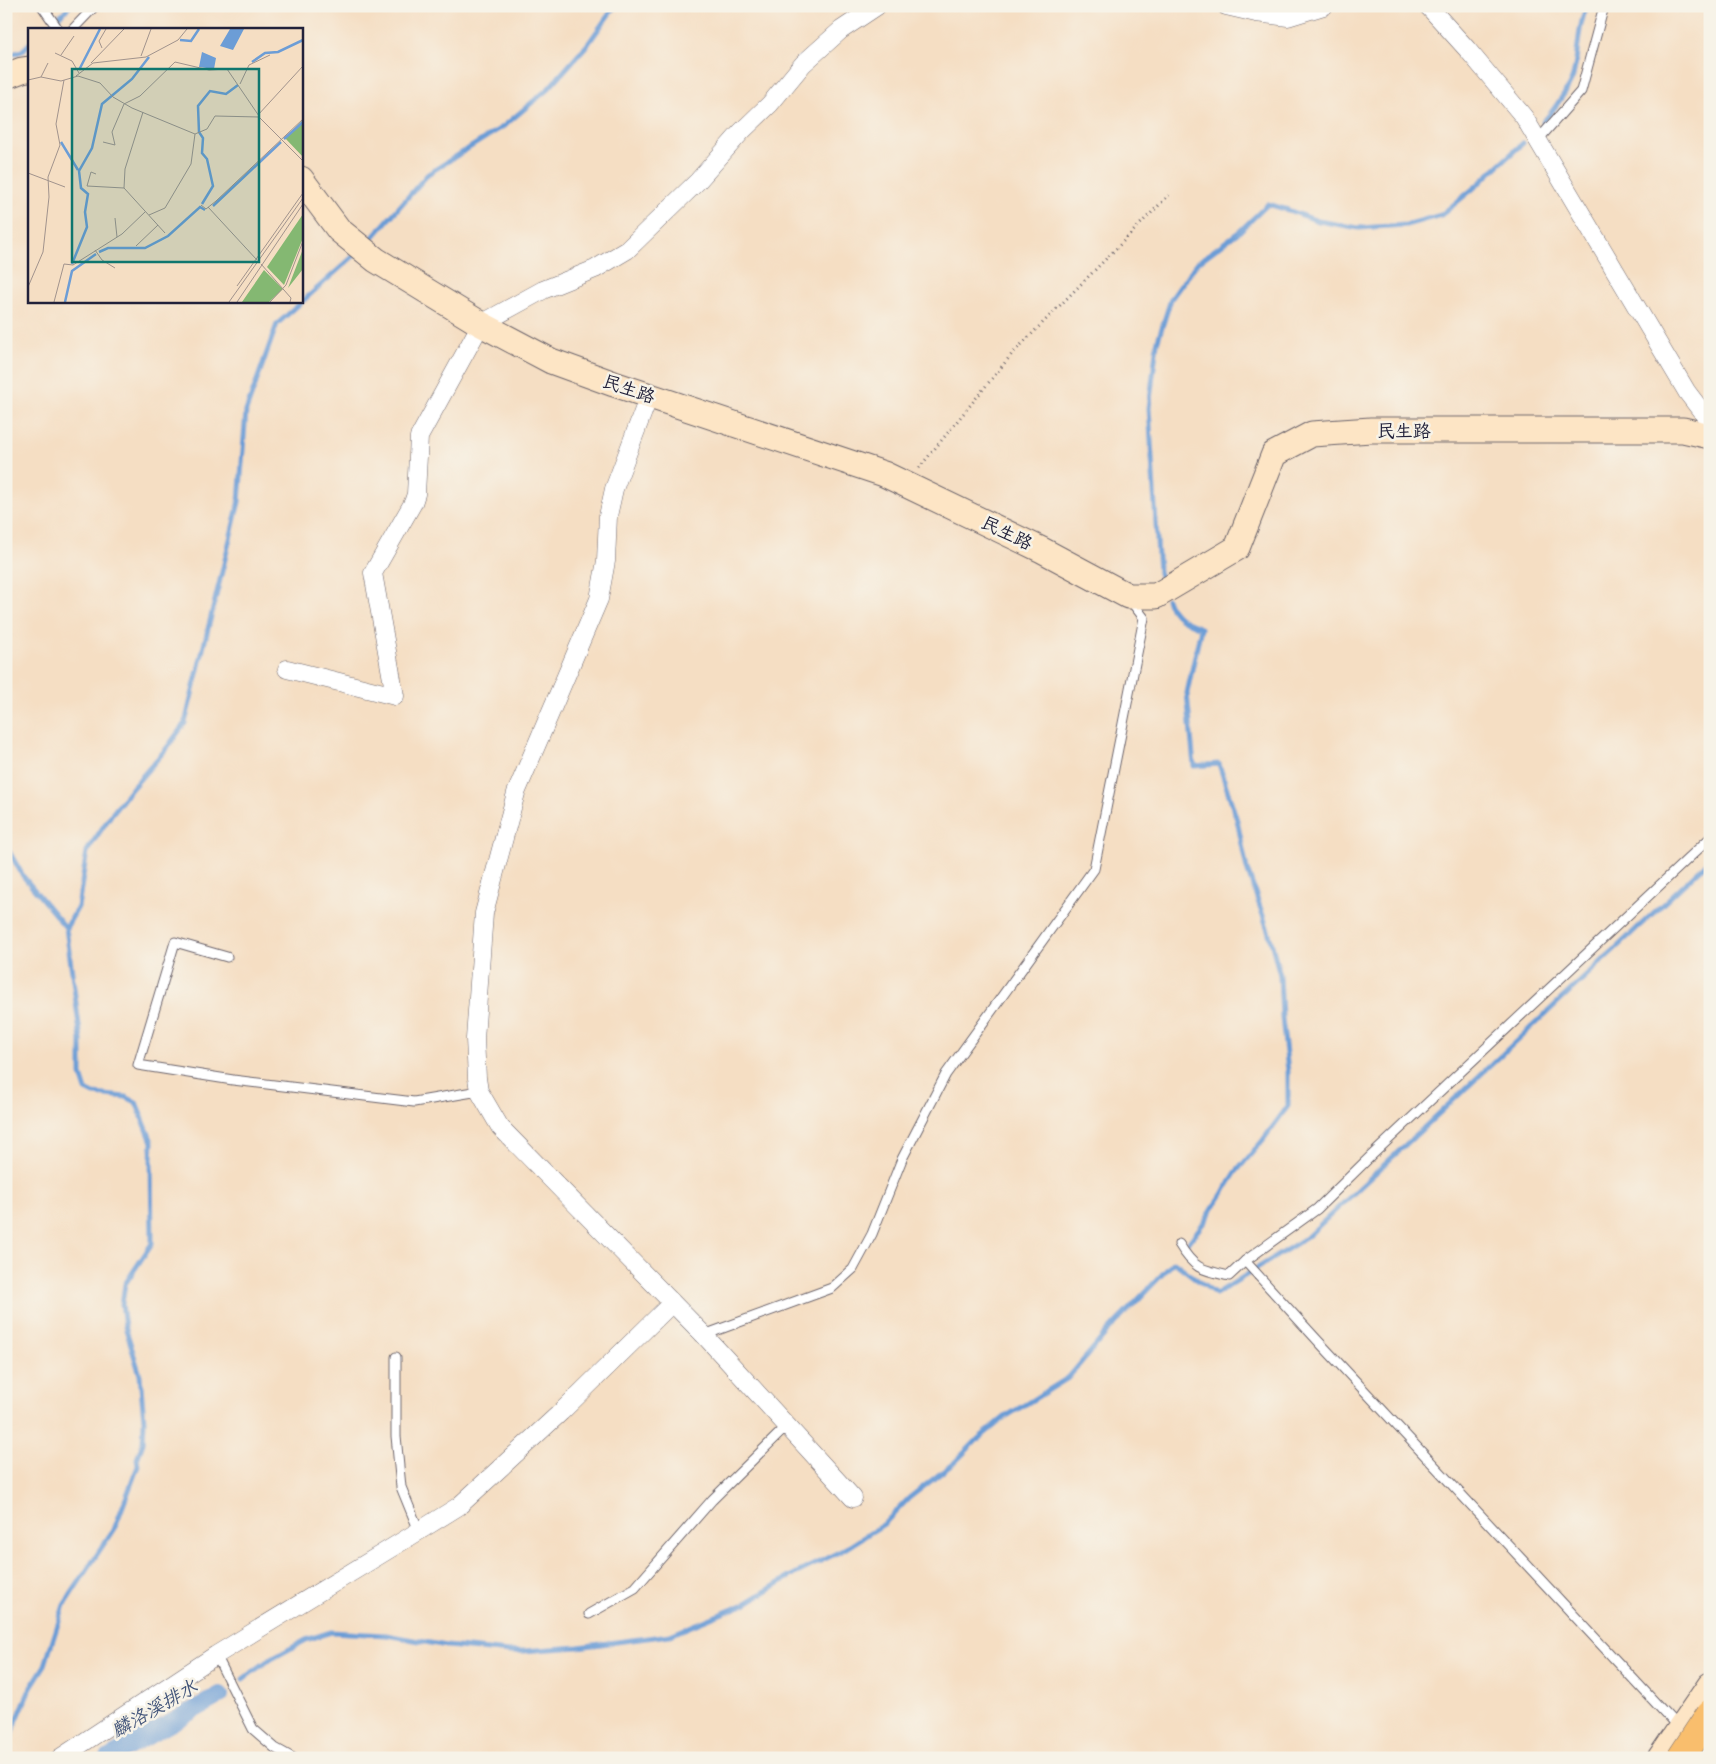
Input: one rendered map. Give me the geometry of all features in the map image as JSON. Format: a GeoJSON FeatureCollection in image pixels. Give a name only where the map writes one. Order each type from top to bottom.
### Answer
{"type":"FeatureCollection","features":[{"type":"Feature","properties":{"kind":"highway"},"geometry":{"type":"LineString","coordinates":[[1681,1758],[1710,1714]]}},
{"type":"Feature","properties":{"kind":"street"},"geometry":{"type":"LineString","coordinates":[[287,669],[395,696],[373,573],[414,503],[419,437],[481,324],[542,290],[595,269],[627,250],[698,181],[741,132],[770,104],[803,64],[841,30],[877,6]]}},
{"type":"Feature","properties":{"kind":"street"},"geometry":{"type":"LineString","coordinates":[[1226,6],[1256,13],[1288,17],[1324,6]]}},
{"type":"Feature","properties":{"kind":"street"},"geometry":{"type":"LineString","coordinates":[[1428,6],[1524,117],[1687,392],[1709,423]]}},
{"type":"Feature","properties":{"kind":"street"},"geometry":{"type":"LineString","coordinates":[[6,76],[28,69]]}},
{"type":"Feature","properties":{"kind":"street","name":"民生路"},"geometry":{"type":"LineString","coordinates":[[302,180],[339,230],[362,249],[481,324],[551,361],[649,396],[884,474],[1042,550],[1128,596],[1156,596],[1237,548],[1274,454],[1312,434],[1371,430],[1683,430],[1709,423]]}},
{"type":"Feature","properties":{"kind":"street"},"geometry":{"type":"LineString","coordinates":[[649,396],[614,489],[608,516],[606,561],[599,599],[516,793],[484,913],[475,1039],[479,1091],[500,1126],[704,1335],[853,1498]]}},
{"type":"Feature","properties":{"kind":"street"},"geometry":{"type":"LineString","coordinates":[[60,1758],[216,1655],[459,1506],[561,1412],[643,1333],[672,1302]]}},
{"type":"Feature","properties":{"kind":"street"},"geometry":{"type":"LineString","coordinates":[[1660,1758],[1710,1685]]}},
{"type":"Feature","properties":{"kind":"lane"},"geometry":{"type":"LineString","coordinates":[[42,6],[57,28]]}},
{"type":"Feature","properties":{"kind":"lane"},"geometry":{"type":"LineString","coordinates":[[74,28],[95,6]]}},
{"type":"Feature","properties":{"kind":"lane"},"geometry":{"type":"LineString","coordinates":[[1538,140],[1581,91],[1604,6]]}},
{"type":"Feature","properties":{"kind":"lane"},"geometry":{"type":"LineString","coordinates":[[704,1335],[832,1288],[853,1269],[872,1234],[902,1159],[946,1074],[1094,869],[1144,618],[1128,596]]}},
{"type":"Feature","properties":{"kind":"lane"},"geometry":{"type":"LineString","coordinates":[[1179,1244],[1186,1256],[1197,1266],[1229,1276],[1245,1261],[1317,1209],[1379,1148],[1710,838]]}},
{"type":"Feature","properties":{"kind":"lane"},"geometry":{"type":"LineString","coordinates":[[227,957],[175,942],[138,1065],[233,1080],[414,1102],[479,1091]]}},
{"type":"Feature","properties":{"kind":"lane"},"geometry":{"type":"LineString","coordinates":[[1245,1261],[1709,1758]]}},
{"type":"Feature","properties":{"kind":"lane"},"geometry":{"type":"LineString","coordinates":[[396,1357],[396,1436],[401,1488],[419,1531]]}},
{"type":"Feature","properties":{"kind":"lane"},"geometry":{"type":"LineString","coordinates":[[589,1614],[635,1588],[712,1500],[788,1426]]}},
{"type":"Feature","properties":{"kind":"lane"},"geometry":{"type":"LineString","coordinates":[[216,1655],[254,1729],[275,1748],[293,1758]]}},
{"type":"Feature","properties":{"kind":"path"},"geometry":{"type":"LineString","coordinates":[[906,484],[1012,354],[1169,195]]}},
{"type":"Feature","properties":{"kind":"waterway"},"geometry":{"type":"LineString","coordinates":[[47,28],[70,6]]}},
{"type":"Feature","properties":{"kind":"waterway"},"geometry":{"type":"LineString","coordinates":[[367,244],[428,174],[504,126],[548,89],[588,44],[615,6]]}},
{"type":"Feature","properties":{"kind":"waterway"},"geometry":{"type":"LineString","coordinates":[[1543,122],[1560,100],[1573,76],[1581,23],[1587,6]]}},
{"type":"Feature","properties":{"kind":"waterway"},"geometry":{"type":"LineString","coordinates":[[6,56],[22,51],[28,45]]}},
{"type":"Feature","properties":{"kind":"waterway"},"geometry":{"type":"LineString","coordinates":[[1163,583],[1159,573],[1149,408],[1157,343],[1171,299],[1197,263],[1240,231],[1268,204],[1318,221],[1359,228],[1406,225],[1441,215],[1523,143]]}},
{"type":"Feature","properties":{"kind":"waterway"},"geometry":{"type":"LineString","coordinates":[[302,302],[357,253]]}},
{"type":"Feature","properties":{"kind":"waterway"},"geometry":{"type":"LineString","coordinates":[[6,1756],[13,1729],[31,1687],[45,1665],[64,1605],[115,1527],[138,1466],[137,1459],[143,1443],[144,1421],[140,1375],[125,1326],[122,1304],[125,1284],[152,1243],[152,1142],[136,1102],[126,1097],[94,1094],[86,1090],[81,1075],[81,1040],[66,928],[78,907],[87,851],[111,815],[185,723],[239,502],[246,411],[277,324],[302,302]]}},
{"type":"Feature","properties":{"kind":"waterway"},"geometry":{"type":"LineString","coordinates":[[1167,599],[1172,610],[1180,618],[1201,628],[1187,693],[1194,766],[1219,764],[1237,820],[1247,869],[1268,930],[1280,975],[1282,1018],[1288,1071],[1288,1106],[1236,1172],[1205,1221],[1189,1242]]}},
{"type":"Feature","properties":{"kind":"waterway"},"geometry":{"type":"LineString","coordinates":[[6,846],[23,876],[66,928]]}},
{"type":"Feature","properties":{"kind":"waterway"},"geometry":{"type":"LineString","coordinates":[[243,1679],[266,1662],[306,1640],[331,1632],[386,1635],[447,1646],[510,1652],[578,1647],[670,1635],[745,1604],[789,1577],[845,1549],[884,1524],[909,1498],[955,1462],[978,1439],[1005,1417],[1068,1378],[1107,1332],[1174,1262],[1216,1294],[1307,1237],[1710,860]]}},
{"type":"Feature","properties":{"kind":"waterway","name":"麟洛溪排水"},"geometry":{"type":"LineString","coordinates":[[109,1758],[220,1695]]}}]}
